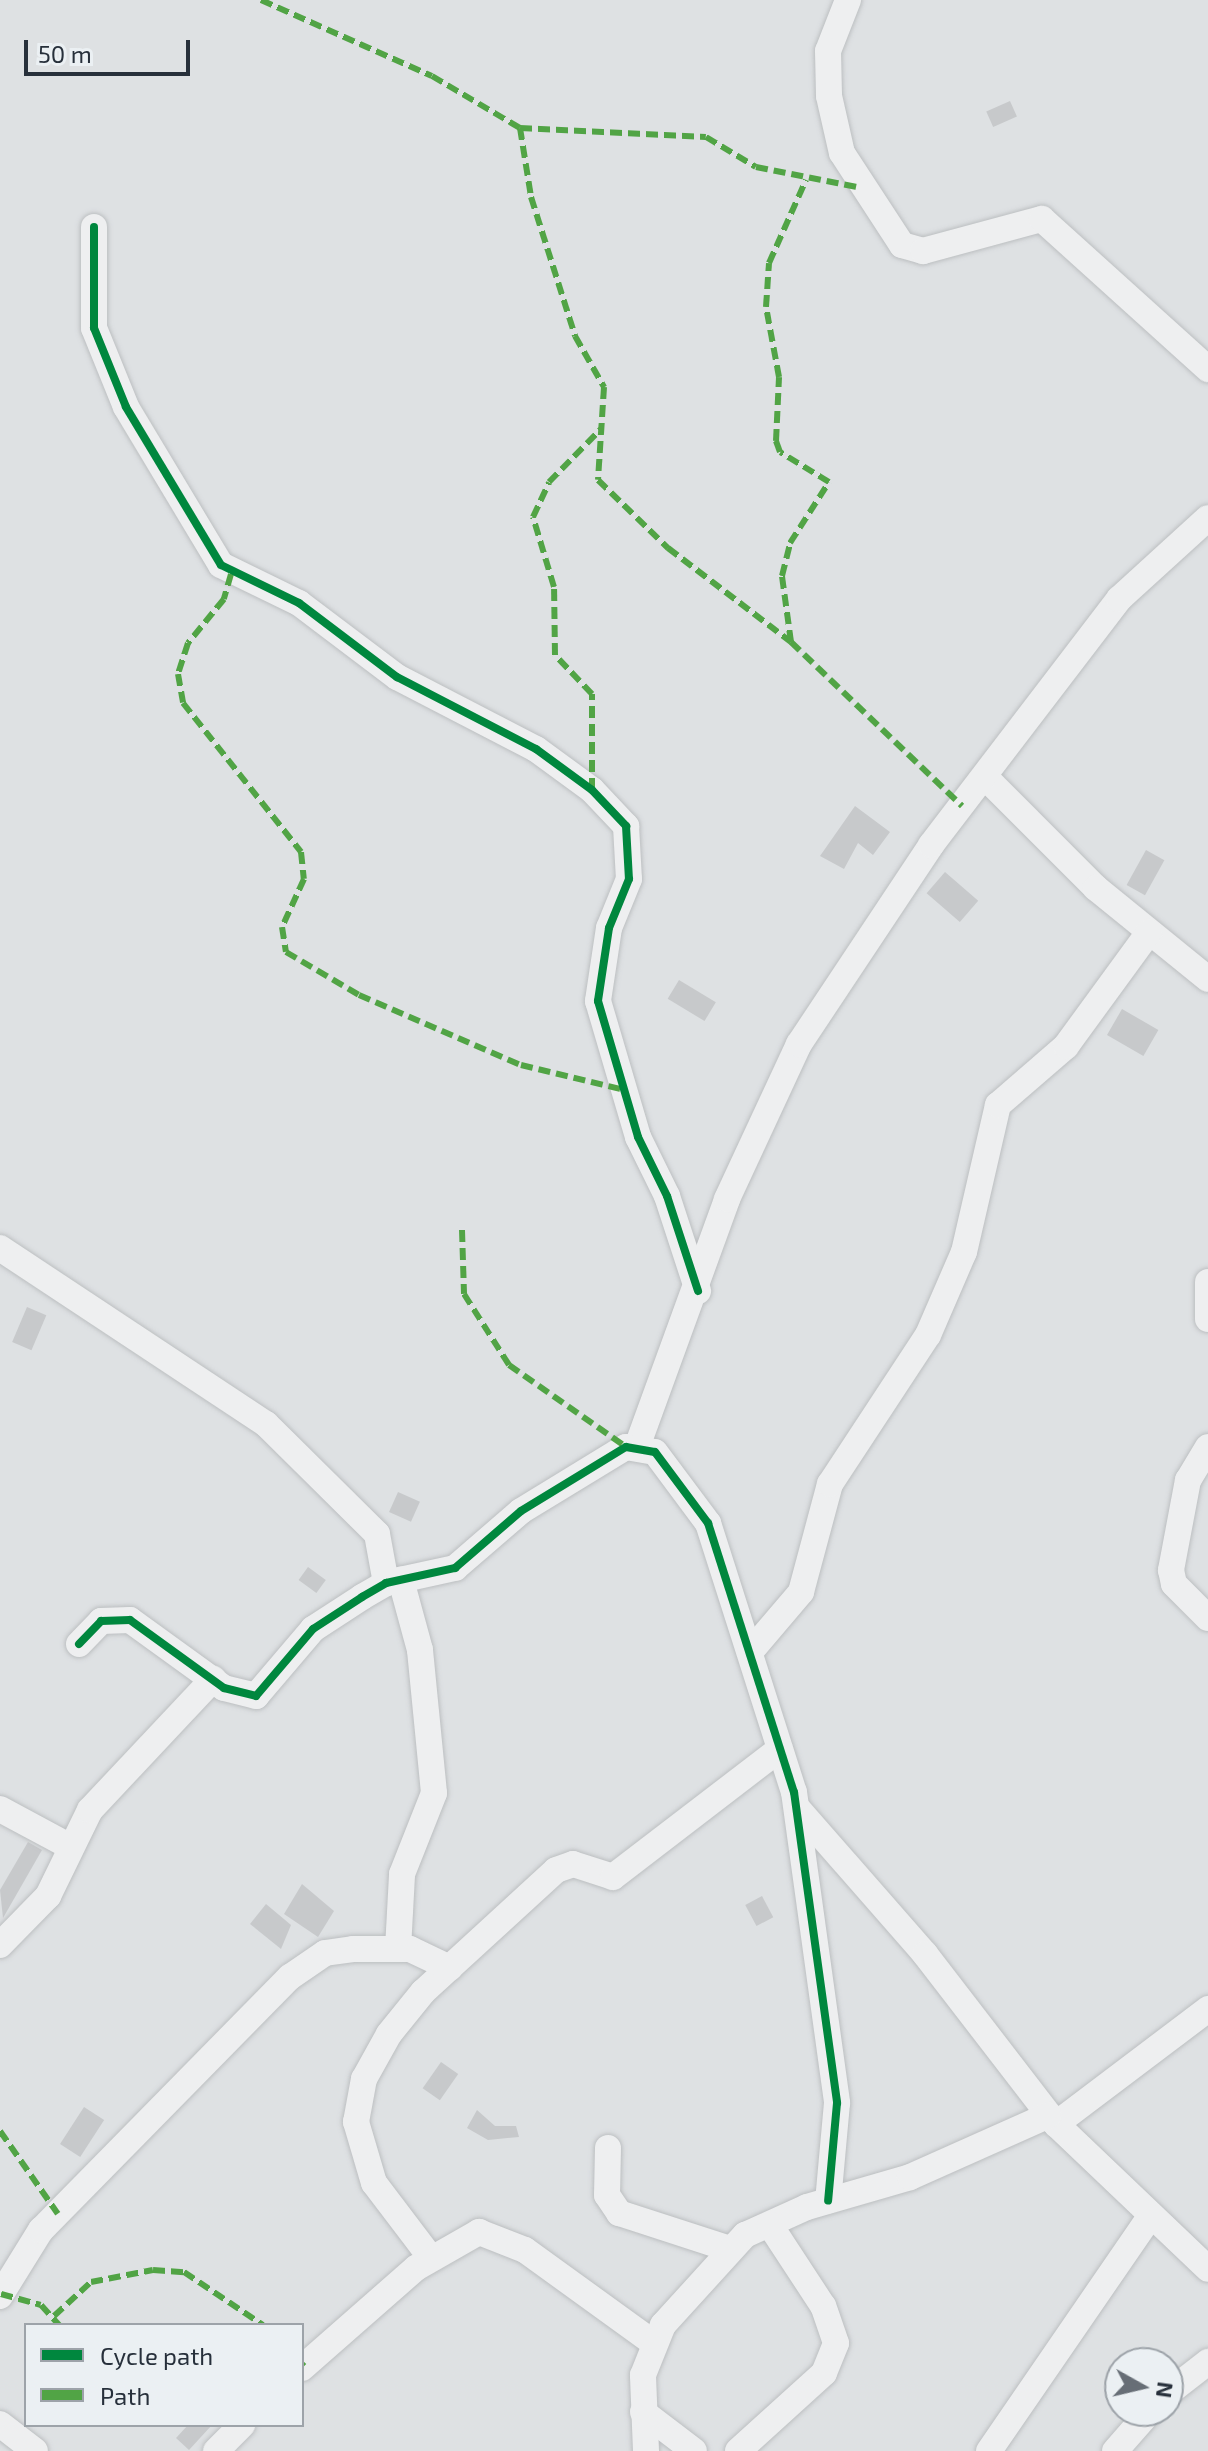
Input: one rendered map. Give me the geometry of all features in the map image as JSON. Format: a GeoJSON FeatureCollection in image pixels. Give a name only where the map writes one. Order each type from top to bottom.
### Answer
{"type":"FeatureCollection","features":[{"type":"Feature","properties":{"kind":"street"},"geometry":{"type":"LineString","coordinates":[[848,0],[828,51],[829,96],[842,153],[902,245],[923,251],[1042,219],[1208,369]]}},
{"type":"Feature","properties":{"kind":"street"},"geometry":{"type":"LineString","coordinates":[[94,227],[94,328],[126,407],[221,565],[299,603],[397,677],[536,749],[592,790],[626,826],[629,879],[609,928],[598,1001],[638,1137],[667,1196],[698,1291]]}},
{"type":"Feature","properties":{"kind":"street"},"geometry":{"type":"LineString","coordinates":[[79,1644],[101,1621],[130,1620],[236,1694],[261,1694],[313,1629],[394,1582],[455,1568],[568,1478],[638,1444],[698,1291],[727,1199],[799,1044],[885,909],[987,779],[1119,599],[1208,518]]}},
{"type":"Feature","properties":{"kind":"street"},"geometry":{"type":"LineString","coordinates":[[987,779],[1149,932],[1208,979]]}},
{"type":"Feature","properties":{"kind":"street"},"geometry":{"type":"LineString","coordinates":[[750,1652],[801,1592],[830,1484],[928,1335],[968,1239],[998,1105],[1066,1046],[1149,932]]}},
{"type":"Feature","properties":{"kind":"street"},"geometry":{"type":"LineString","coordinates":[[0,1248],[266,1424],[377,1534],[420,1650],[434,1793],[402,1874],[398,1949]]}},
{"type":"Feature","properties":{"kind":"street"},"geometry":{"type":"LineString","coordinates":[[1208,1282],[1208,1319]]}},
{"type":"Feature","properties":{"kind":"street"},"geometry":{"type":"LineString","coordinates":[[638,1444],[685,1484],[708,1523],[796,1807],[837,2103],[828,2201]]}},
{"type":"Feature","properties":{"kind":"street"},"geometry":{"type":"LineString","coordinates":[[1208,1447],[1188,1480],[1171,1570],[1174,1584],[1208,1618]]}},
{"type":"Feature","properties":{"kind":"street"},"geometry":{"type":"LineString","coordinates":[[0,1945],[48,1896],[69,1846],[90,1810],[213,1679]]}},
{"type":"Feature","properties":{"kind":"street"},"geometry":{"type":"LineString","coordinates":[[431,2258],[374,2183],[356,2122],[364,2079],[389,2034],[450,1968],[556,1870],[586,1865],[613,1877],[780,1749]]}},
{"type":"Feature","properties":{"kind":"street"},"geometry":{"type":"LineString","coordinates":[[796,1807],[925,1954],[1052,2120],[1150,2217],[1208,2269]]}},
{"type":"Feature","properties":{"kind":"street"},"geometry":{"type":"LineString","coordinates":[[0,1809],[69,1846]]}},
{"type":"Feature","properties":{"kind":"street"},"geometry":{"type":"LineString","coordinates":[[0,2296],[41,2230],[290,1977],[325,1953],[398,1949],[450,1968]]}},
{"type":"Feature","properties":{"kind":"street"},"geometry":{"type":"LineString","coordinates":[[646,2451],[643,2375],[655,2344],[702,2274],[730,2249],[770,2225],[828,2201],[910,2177],[1052,2120],[1208,2009]]}},
{"type":"Feature","properties":{"kind":"street"},"geometry":{"type":"LineString","coordinates":[[608,2148],[607,2195],[619,2213],[730,2249]]}},
{"type":"Feature","properties":{"kind":"street"},"geometry":{"type":"LineString","coordinates":[[989,2451],[1150,2217]]}},
{"type":"Feature","properties":{"kind":"street"},"geometry":{"type":"LineString","coordinates":[[738,2451],[824,2373],[836,2343],[823,2306],[770,2225]]}},
{"type":"Feature","properties":{"kind":"street"},"geometry":{"type":"LineString","coordinates":[[304,2366],[431,2258],[479,2232],[502,2237],[655,2344]]}},
{"type":"Feature","properties":{"kind":"street"},"geometry":{"type":"LineString","coordinates":[[1184,2381],[1208,2362]]}},
{"type":"Feature","properties":{"kind":"street"},"geometry":{"type":"LineString","coordinates":[[643,2412],[694,2451]]}},
{"type":"Feature","properties":{"kind":"street"},"geometry":{"type":"LineString","coordinates":[[0,2424],[35,2451]]}},
{"type":"Feature","properties":{"kind":"street"},"geometry":{"type":"LineString","coordinates":[[216,2451],[240,2427]]}},
{"type":"Feature","properties":{"kind":"street"},"geometry":{"type":"LineString","coordinates":[[1115,2451],[1136,2427]]}},
{"type":"Feature","properties":{"kind":"building"},"geometry":{"type":"Polygon","coordinates":[[[1010,101],[1017,117],[993,127],[986,112],[1010,101]]]}},
{"type":"Feature","properties":{"kind":"building"},"geometry":{"type":"Polygon","coordinates":[[[855,806],[890,832],[873,855],[858,843],[844,869],[820,856],[855,806]]]}},
{"type":"Feature","properties":{"kind":"building"},"geometry":{"type":"Polygon","coordinates":[[[1146,850],[1164,860],[1145,895],[1127,885],[1146,850]]]}},
{"type":"Feature","properties":{"kind":"building"},"geometry":{"type":"Polygon","coordinates":[[[945,872],[978,901],[960,922],[927,893],[945,872]]]}},
{"type":"Feature","properties":{"kind":"building"},"geometry":{"type":"Polygon","coordinates":[[[679,980],[716,1002],[705,1021],[668,999],[679,980]]]}},
{"type":"Feature","properties":{"kind":"building"},"geometry":{"type":"Polygon","coordinates":[[[1122,1009],[1158,1030],[1143,1056],[1107,1035],[1122,1009]]]}},
{"type":"Feature","properties":{"kind":"building"},"geometry":{"type":"Polygon","coordinates":[[[27,1307],[46,1315],[31,1350],[12,1342],[27,1307]]]}},
{"type":"Feature","properties":{"kind":"building"},"geometry":{"type":"Polygon","coordinates":[[[398,1492],[420,1502],[411,1522],[389,1512],[398,1492]]]}},
{"type":"Feature","properties":{"kind":"building"},"geometry":{"type":"Polygon","coordinates":[[[308,1567],[326,1580],[316,1593],[299,1580],[308,1567]]]}},
{"type":"Feature","properties":{"kind":"building"},"geometry":{"type":"Polygon","coordinates":[[[28,1842],[42,1850],[3,1918],[0,1890],[28,1842]]]}},
{"type":"Feature","properties":{"kind":"building"},"geometry":{"type":"Polygon","coordinates":[[[302,1884],[334,1911],[318,1937],[284,1914],[302,1884]]]}},
{"type":"Feature","properties":{"kind":"building"},"geometry":{"type":"Polygon","coordinates":[[[762,1896],[773,1917],[756,1926],[745,1905],[762,1896]]]}},
{"type":"Feature","properties":{"kind":"building"},"geometry":{"type":"Polygon","coordinates":[[[266,1904],[291,1925],[281,1949],[250,1924],[266,1904]]]}},
{"type":"Feature","properties":{"kind":"building"},"geometry":{"type":"Polygon","coordinates":[[[441,2062],[458,2074],[440,2100],[423,2088],[441,2062]]]}},
{"type":"Feature","properties":{"kind":"building"},"geometry":{"type":"Polygon","coordinates":[[[84,2107],[104,2120],[80,2157],[60,2144],[84,2107]]]}},
{"type":"Feature","properties":{"kind":"building"},"geometry":{"type":"Polygon","coordinates":[[[477,2110],[495,2126],[516,2126],[519,2137],[488,2140],[467,2128],[477,2110]]]}},
{"type":"Feature","properties":{"kind":"building"},"geometry":{"type":"Polygon","coordinates":[[[186,2427],[210,2427],[189,2450],[176,2438],[186,2427]]]}},
{"type":"Feature","properties":{"kind":"marked path"},"geometry":{"type":"LineString","coordinates":[[261,0],[432,76],[520,128],[706,137],[756,167],[862,188]]}},
{"type":"Feature","properties":{"kind":"marked path"},"geometry":{"type":"LineString","coordinates":[[520,128],[531,197],[575,336],[604,387],[598,480],[668,548],[791,642],[962,806]]}},
{"type":"Feature","properties":{"kind":"marked path"},"geometry":{"type":"LineString","coordinates":[[791,642],[782,576],[790,543],[829,482],[780,452],[776,441],[779,377],[766,307],[769,263],[806,180]]}},
{"type":"Feature","properties":{"kind":"marked path"},"geometry":{"type":"LineString","coordinates":[[592,790],[592,694],[555,655],[554,587],[533,517],[549,482],[601,429]]}},
{"type":"Feature","properties":{"kind":"marked path"},"geometry":{"type":"LineString","coordinates":[[231,574],[224,599],[188,643],[178,674],[183,703],[301,852],[304,879],[282,927],[286,952],[359,995],[521,1065],[624,1090]]}},
{"type":"Feature","properties":{"kind":"marked path"},"geometry":{"type":"LineString","coordinates":[[462,1230],[464,1294],[509,1365],[626,1447]]}},
{"type":"Feature","properties":{"kind":"marked path"},"geometry":{"type":"LineString","coordinates":[[0,2131],[58,2214]]}},
{"type":"Feature","properties":{"kind":"marked path"},"geometry":{"type":"LineString","coordinates":[[54,2316],[91,2282],[153,2270],[184,2272],[260,2323]]}},
{"type":"Feature","properties":{"kind":"marked path"},"geometry":{"type":"LineString","coordinates":[[1,2294],[41,2305],[57,2323]]}},
{"type":"Feature","properties":{"kind":"cycle path"},"geometry":{"type":"LineString","coordinates":[[94,227],[94,328],[126,407],[221,565],[299,603],[397,677],[536,749],[592,790],[626,826],[629,879],[609,928],[598,1001],[638,1137],[667,1196],[698,1291]]}},
{"type":"Feature","properties":{"kind":"cycle path"},"geometry":{"type":"LineString","coordinates":[[79,1644],[101,1621],[130,1620],[224,1688],[256,1696],[313,1629],[362,1597],[386,1583],[455,1568],[521,1511],[626,1447],[655,1452],[708,1523],[794,1792],[837,2103],[828,2201]]}}]}
